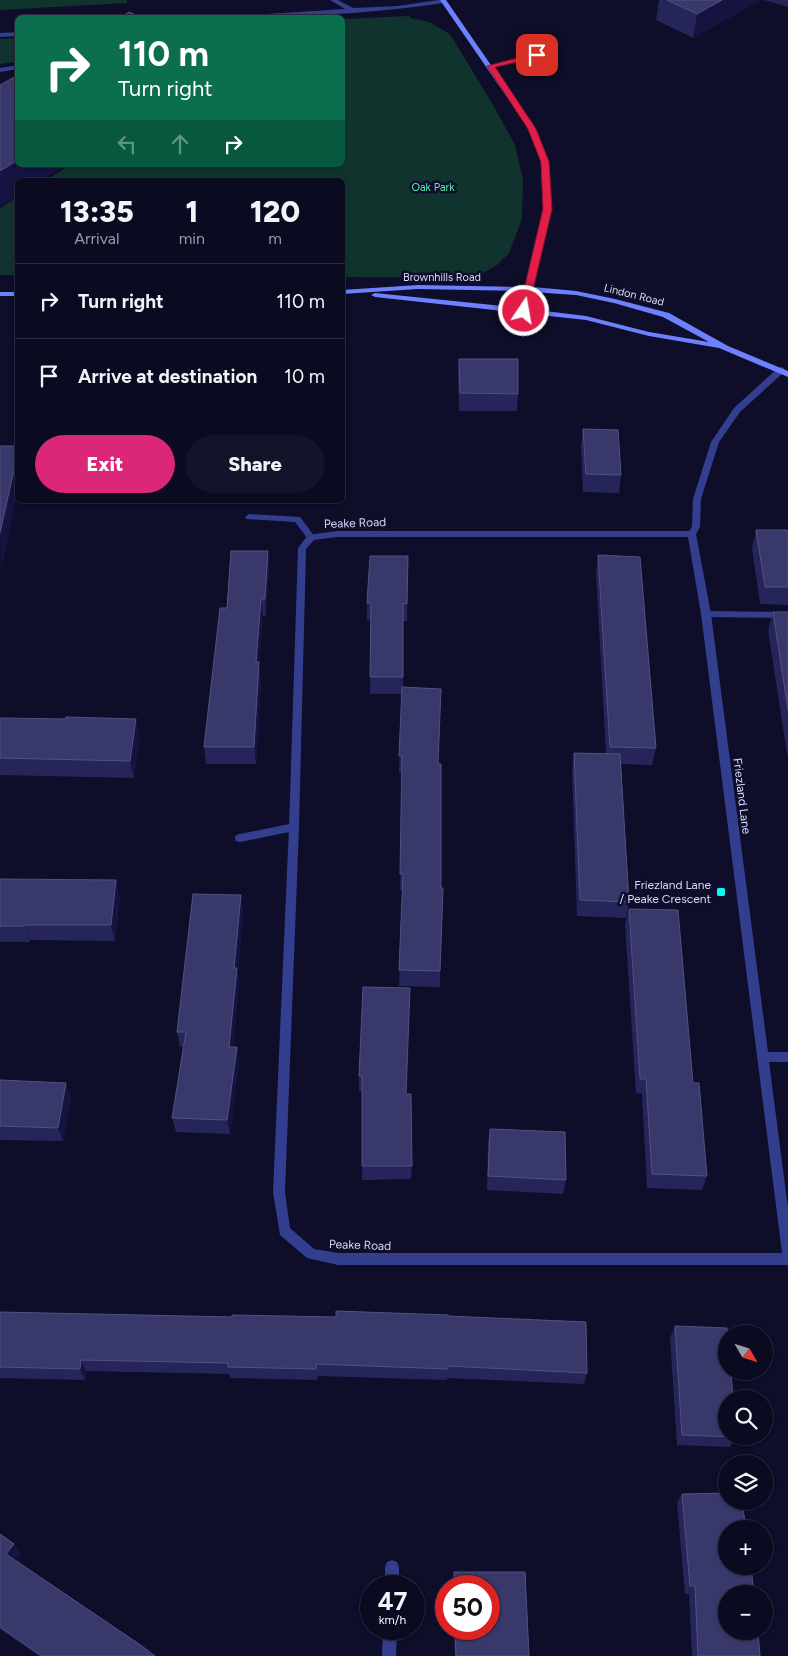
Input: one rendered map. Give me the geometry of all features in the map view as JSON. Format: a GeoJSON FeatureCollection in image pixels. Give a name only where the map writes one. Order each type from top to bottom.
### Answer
{"type":"FeatureCollection","features":[{"type":"Feature","properties":{"kind":"main road"},"geometry":{"type":"LineString","coordinates":[[444,0],[491,66],[532,129],[545,162],[547,209],[524,311]]}},
{"type":"Feature","properties":{"kind":"main road","name":"Brownhills Road"},"geometry":{"type":"LineString","coordinates":[[345,292],[418,287],[529,289]]}},
{"type":"Feature","properties":{"kind":"main road","name":"Lindon Road"},"geometry":{"type":"LineString","coordinates":[[529,289],[576,293],[666,315],[725,348],[784,372]]}},
{"type":"Feature","properties":{"kind":"main road","name":"Brownhills Road"},"geometry":{"type":"LineString","coordinates":[[357,292],[410,300],[524,311]]}},
{"type":"Feature","properties":{"kind":"main road"},"geometry":{"type":"LineString","coordinates":[[0,294],[15,294]]}},
{"type":"Feature","properties":{"kind":"main road","name":"Lindon Road"},"geometry":{"type":"LineString","coordinates":[[524,311],[586,318],[649,334],[725,348]]}},
{"type":"Feature","properties":{"kind":"street"},"geometry":{"type":"LineString","coordinates":[[333,0],[352,9]]}},
{"type":"Feature","properties":{"kind":"street"},"geometry":{"type":"LineString","coordinates":[[250,15],[398,8],[444,0]]}},
{"type":"Feature","properties":{"kind":"street"},"geometry":{"type":"LineString","coordinates":[[0,35],[15,34]]}},
{"type":"Feature","properties":{"kind":"street"},"geometry":{"type":"LineString","coordinates":[[491,66],[552,52]]}},
{"type":"Feature","properties":{"kind":"street"},"geometry":{"type":"LineString","coordinates":[[0,70],[15,68]]}},
{"type":"Feature","properties":{"kind":"street","name":"Friezland Lane"},"geometry":{"type":"LineString","coordinates":[[784,372],[737,410],[715,442],[696,499],[696,527],[692,534],[706,614],[788,1254]]}},
{"type":"Feature","properties":{"kind":"street"},"geometry":{"type":"LineString","coordinates":[[248,518],[297,519],[312,537]]}},
{"type":"Feature","properties":{"kind":"street","name":"Peake Road"},"geometry":{"type":"LineString","coordinates":[[692,534],[347,534],[312,537],[302,548],[294,827],[278,1192],[284,1231],[311,1254],[338,1259],[788,1259]]}},
{"type":"Feature","properties":{"kind":"street"},"geometry":{"type":"LineString","coordinates":[[706,614],[788,614]]}},
{"type":"Feature","properties":{"kind":"street"},"geometry":{"type":"LineString","coordinates":[[240,838],[294,827]]}},
{"type":"Feature","properties":{"kind":"street"},"geometry":{"type":"LineString","coordinates":[[762,1057],[788,1057]]}},
{"type":"Feature","properties":{"kind":"street"},"geometry":{"type":"LineString","coordinates":[[392,1567],[392,1575]]}},
{"type":"Feature","properties":{"kind":"street"},"geometry":{"type":"LineString","coordinates":[[389,1656],[390,1640]]}},
{"type":"Feature","properties":{"kind":"green space"},"geometry":{"type":"Polygon","coordinates":[[[0,0],[127,0],[127,3],[0,10],[0,0]]]}},
{"type":"Feature","properties":{"kind":"green space","name":"Oak Park"},"geometry":{"type":"Polygon","coordinates":[[[409,16],[429,22],[450,34],[515,145],[523,179],[522,219],[509,253],[497,265],[483,273],[461,278],[345,277],[345,178],[49,178],[67,167],[345,167],[345,19],[409,16]]]}},
{"type":"Feature","properties":{"kind":"green space"},"geometry":{"type":"Polygon","coordinates":[[[15,38],[15,62],[0,64],[0,39],[15,38]]]}},
{"type":"Feature","properties":{"kind":"green space"},"geometry":{"type":"Polygon","coordinates":[[[15,198],[15,275],[0,275],[0,208],[15,198]]]}},
{"type":"Feature","properties":{"kind":"building"},"geometry":{"type":"Polygon","coordinates":[[[667,0],[722,0],[697,14],[667,0]]]}},
{"type":"Feature","properties":{"kind":"building"},"geometry":{"type":"Polygon","coordinates":[[[129,12],[136,15],[124,15],[129,12]]]}},
{"type":"Feature","properties":{"kind":"building"},"geometry":{"type":"Polygon","coordinates":[[[15,77],[15,162],[0,171],[0,85],[15,77]]]}},
{"type":"Feature","properties":{"kind":"building"},"geometry":{"type":"Polygon","coordinates":[[[459,359],[518,359],[518,394],[460,393],[459,359]]]}},
{"type":"Feature","properties":{"kind":"building"},"geometry":{"type":"Polygon","coordinates":[[[583,429],[618,430],[621,475],[586,474],[583,429]]]}},
{"type":"Feature","properties":{"kind":"building"},"geometry":{"type":"Polygon","coordinates":[[[0,446],[15,446],[15,466],[0,533],[0,446]]]}},
{"type":"Feature","properties":{"kind":"building"},"geometry":{"type":"Polygon","coordinates":[[[756,530],[787,530],[788,587],[765,587],[756,530]]]}},
{"type":"Feature","properties":{"kind":"building"},"geometry":{"type":"Polygon","coordinates":[[[231,551],[268,551],[265,599],[261,599],[256,662],[259,662],[254,747],[204,747],[220,608],[227,608],[231,551]]]}},
{"type":"Feature","properties":{"kind":"building"},"geometry":{"type":"Polygon","coordinates":[[[598,555],[640,557],[656,748],[610,747],[598,555]]]}},
{"type":"Feature","properties":{"kind":"building"},"geometry":{"type":"Polygon","coordinates":[[[370,556],[408,556],[407,604],[403,603],[403,677],[370,677],[371,603],[367,603],[370,556]]]}},
{"type":"Feature","properties":{"kind":"building"},"geometry":{"type":"Polygon","coordinates":[[[773,612],[788,612],[788,710],[773,612]]]}},
{"type":"Feature","properties":{"kind":"building"},"geometry":{"type":"Polygon","coordinates":[[[402,687],[441,689],[438,764],[441,764],[441,888],[443,888],[440,971],[399,970],[403,874],[400,874],[402,756],[399,756],[402,687]]]}},
{"type":"Feature","properties":{"kind":"building"},"geometry":{"type":"Polygon","coordinates":[[[66,717],[136,719],[130,761],[0,758],[0,718],[66,719],[66,717]]]}},
{"type":"Feature","properties":{"kind":"building"},"geometry":{"type":"Polygon","coordinates":[[[574,753],[620,754],[629,902],[580,900],[574,753]]]}},
{"type":"Feature","properties":{"kind":"building"},"geometry":{"type":"Polygon","coordinates":[[[0,879],[116,880],[111,925],[0,926],[0,879]]]}},
{"type":"Feature","properties":{"kind":"building"},"geometry":{"type":"Polygon","coordinates":[[[193,894],[241,895],[234,968],[237,968],[229,1047],[237,1047],[227,1120],[172,1118],[186,1032],[177,1032],[193,894]]]}},
{"type":"Feature","properties":{"kind":"building"},"geometry":{"type":"Polygon","coordinates":[[[629,909],[678,910],[693,1083],[699,1083],[707,1176],[652,1174],[646,1079],[640,1079],[629,909]]]}},
{"type":"Feature","properties":{"kind":"building"},"geometry":{"type":"Polygon","coordinates":[[[363,987],[410,988],[406,1094],[411,1094],[412,1166],[362,1166],[362,1076],[359,1076],[363,987]]]}},
{"type":"Feature","properties":{"kind":"building"},"geometry":{"type":"Polygon","coordinates":[[[0,1080],[66,1083],[58,1128],[0,1126],[0,1080]]]}},
{"type":"Feature","properties":{"kind":"building"},"geometry":{"type":"Polygon","coordinates":[[[490,1129],[565,1132],[566,1180],[488,1176],[490,1129]]]}},
{"type":"Feature","properties":{"kind":"building"},"geometry":{"type":"Polygon","coordinates":[[[336,1311],[586,1322],[587,1373],[448,1366],[448,1369],[316,1364],[316,1369],[228,1367],[228,1363],[81,1360],[80,1369],[0,1367],[0,1312],[232,1317],[232,1315],[336,1317],[336,1311]]]}},
{"type":"Feature","properties":{"kind":"building"},"geometry":{"type":"Polygon","coordinates":[[[675,1326],[718,1328],[718,1380],[732,1380],[732,1390],[718,1390],[718,1436],[682,1435],[675,1326]]]}},
{"type":"Feature","properties":{"kind":"building"},"geometry":{"type":"Polygon","coordinates":[[[718,1493],[718,1510],[743,1510],[745,1520],[718,1520],[718,1575],[752,1575],[753,1585],[718,1585],[718,1640],[759,1640],[760,1656],[698,1656],[695,1586],[690,1586],[682,1494],[718,1493]]]}},
{"type":"Feature","properties":{"kind":"building"},"geometry":{"type":"Polygon","coordinates":[[[0,1534],[14,1544],[6,1554],[155,1656],[42,1656],[0,1627],[0,1534]]]}},
{"type":"Feature","properties":{"kind":"building"},"geometry":{"type":"Polygon","coordinates":[[[454,1572],[525,1572],[529,1656],[456,1656],[455,1640],[500,1640],[500,1575],[454,1575],[454,1572]]]}},
{"type":"Feature","properties":{"kind":"place","name":"Friezland Lane / Peake Crescent"},"geometry":{"type":"Point","coordinates":[721,892]}},
{"type":"Feature","properties":{"kind":"route"},"geometry":{"type":"LineString","coordinates":[[524,311],[547,209],[545,162],[532,129],[491,66],[537,55]]}}]}
